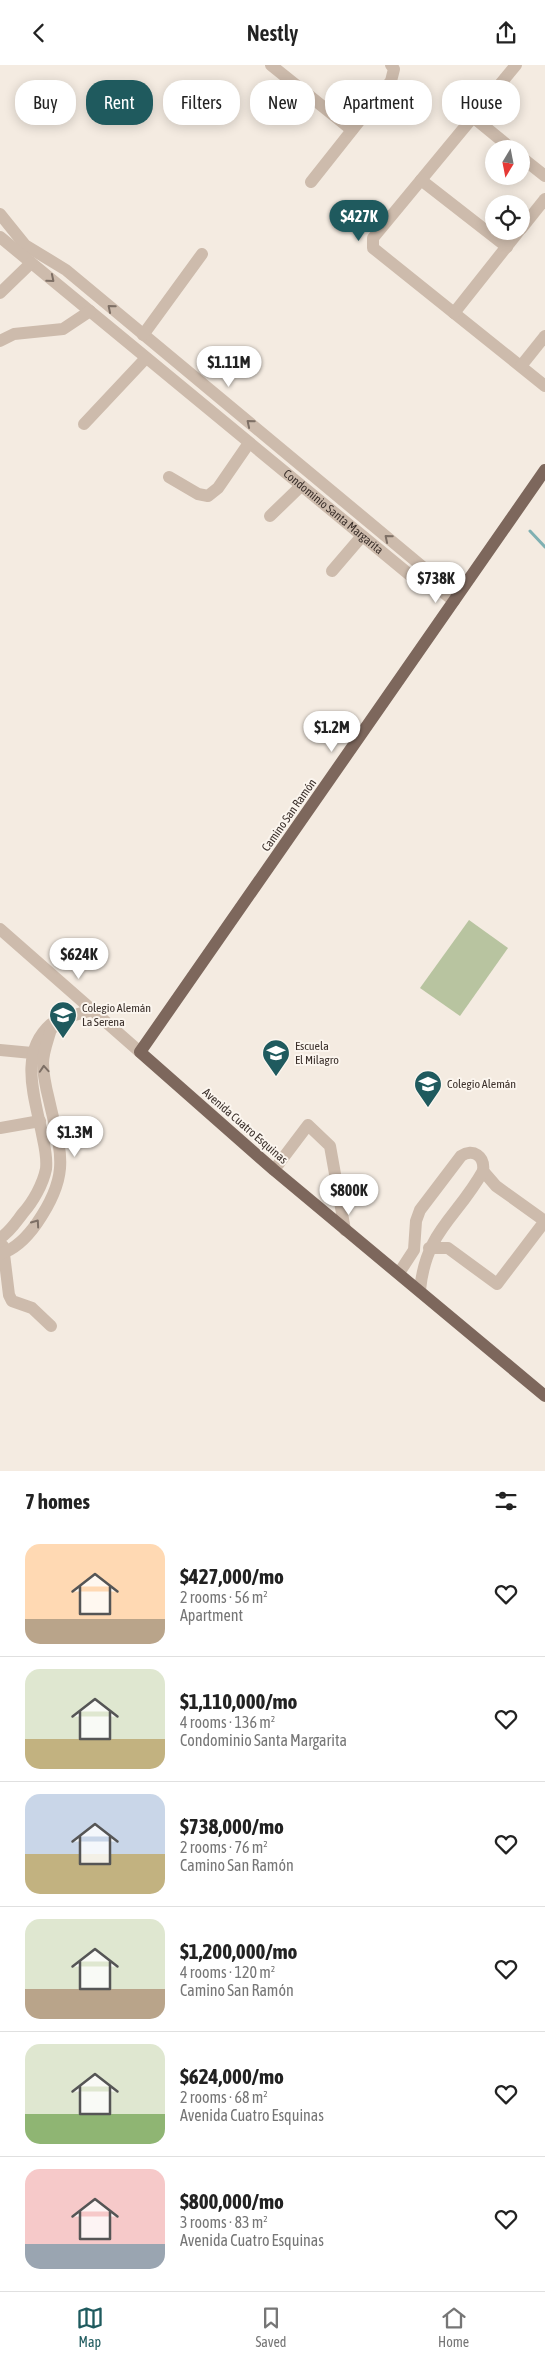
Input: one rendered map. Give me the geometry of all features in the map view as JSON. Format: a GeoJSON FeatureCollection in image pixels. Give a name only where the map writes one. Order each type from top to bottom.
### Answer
{"type":"FeatureCollection","features":[{"type":"Feature","properties":{"kind":"main road","name":"Camino San Ramón"},"geometry":{"type":"LineString","coordinates":[[140,1052],[545,470]]}},
{"type":"Feature","properties":{"kind":"main road","name":"Avenida Cuatro Esquinas"},"geometry":{"type":"LineString","coordinates":[[140,1052],[274,1170],[545,1396]]}},
{"type":"Feature","properties":{"kind":"street"},"geometry":{"type":"LineString","coordinates":[[271,65],[352,130]]}},
{"type":"Feature","properties":{"kind":"street"},"geometry":{"type":"LineString","coordinates":[[311,182],[391,81],[394,69],[391,65]]}},
{"type":"Feature","properties":{"kind":"street"},"geometry":{"type":"LineString","coordinates":[[504,80],[516,65]]}},
{"type":"Feature","properties":{"kind":"street"},"geometry":{"type":"LineString","coordinates":[[466,125],[373,238],[373,248],[545,386]]}},
{"type":"Feature","properties":{"kind":"street"},"geometry":{"type":"LineString","coordinates":[[483,125],[501,140]]}},
{"type":"Feature","properties":{"kind":"street"},"geometry":{"type":"LineString","coordinates":[[530,164],[545,176]]}},
{"type":"Feature","properties":{"kind":"street"},"geometry":{"type":"LineString","coordinates":[[421,180],[507,247]]}},
{"type":"Feature","properties":{"kind":"street"},"geometry":{"type":"LineString","coordinates":[[530,218],[545,199]]}},
{"type":"Feature","properties":{"kind":"street","name":"Condominio Santa Margarita"},"geometry":{"type":"LineString","coordinates":[[0,214],[25,245],[66,270],[424,568],[434,585],[454,601]]}},
{"type":"Feature","properties":{"kind":"street","name":"Condominio Santa Margarita"},"geometry":{"type":"LineString","coordinates":[[0,237],[416,580],[434,585]]}},
{"type":"Feature","properties":{"kind":"street"},"geometry":{"type":"LineString","coordinates":[[454,313],[512,240]]}},
{"type":"Feature","properties":{"kind":"street"},"geometry":{"type":"LineString","coordinates":[[125,340],[139,331],[202,254]]}},
{"type":"Feature","properties":{"kind":"street"},"geometry":{"type":"LineString","coordinates":[[0,293],[31,263]]}},
{"type":"Feature","properties":{"kind":"street"},"geometry":{"type":"LineString","coordinates":[[0,341],[14,334],[63,329],[90,311]]}},
{"type":"Feature","properties":{"kind":"street"},"geometry":{"type":"LineString","coordinates":[[521,366],[545,336]]}},
{"type":"Feature","properties":{"kind":"street"},"geometry":{"type":"LineString","coordinates":[[84,424],[146,358]]}},
{"type":"Feature","properties":{"kind":"street"},"geometry":{"type":"LineString","coordinates":[[259,451],[270,440]]}},
{"type":"Feature","properties":{"kind":"street"},"geometry":{"type":"LineString","coordinates":[[169,477],[198,494],[208,496],[218,488],[249,443]]}},
{"type":"Feature","properties":{"kind":"street"},"geometry":{"type":"LineString","coordinates":[[270,515],[301,486]]}},
{"type":"Feature","properties":{"kind":"street"},"geometry":{"type":"LineString","coordinates":[[332,571],[362,536]]}},
{"type":"Feature","properties":{"kind":"street","name":"Avenida Cuatro Esquinas"},"geometry":{"type":"LineString","coordinates":[[0,929],[140,1052]]}},
{"type":"Feature","properties":{"kind":"street"},"geometry":{"type":"LineString","coordinates":[[51,1326],[32,1308],[12,1301],[8,1295],[1,1237],[27,1209],[39,1188],[46,1169],[30,1064],[32,1053],[38,1039],[56,1019],[91,1008]]}},
{"type":"Feature","properties":{"kind":"street"},"geometry":{"type":"LineString","coordinates":[[2,1254],[17,1245],[30,1232],[47,1209],[62,1170],[43,1062],[51,1029],[68,1017],[91,1008]]}},
{"type":"Feature","properties":{"kind":"street"},"geometry":{"type":"LineString","coordinates":[[0,1050],[32,1053]]}},
{"type":"Feature","properties":{"kind":"street"},"geometry":{"type":"LineString","coordinates":[[0,1128],[40,1121]]}},
{"type":"Feature","properties":{"kind":"street"},"geometry":{"type":"LineString","coordinates":[[274,1170],[308,1125],[330,1146],[345,1230]]}},
{"type":"Feature","properties":{"kind":"street"},"geometry":{"type":"LineString","coordinates":[[399,1273],[414,1250],[415,1226],[420,1210],[461,1156],[469,1152],[478,1154],[483,1161],[483,1171],[434,1238],[429,1248],[420,1290]]}},
{"type":"Feature","properties":{"kind":"street"},"geometry":{"type":"LineString","coordinates":[[429,1248],[448,1248],[497,1284],[545,1221],[496,1186],[483,1171]]}},
{"type":"Feature","properties":{"kind":"green space"},"geometry":{"type":"Polygon","coordinates":[[[469,920],[508,948],[460,1016],[420,988],[469,920]]]}},
{"type":"Feature","properties":{"kind":"waterway"},"geometry":{"type":"LineString","coordinates":[[530,531],[545,547]]}},
{"type":"Feature","properties":{"kind":"place","name":"Colegio Alemán La Serena"},"geometry":{"type":"Point","coordinates":[63,1039]}},
{"type":"Feature","properties":{"kind":"place","name":"Escuela El Milagro"},"geometry":{"type":"Point","coordinates":[276,1077]}},
{"type":"Feature","properties":{"kind":"place","name":"Colegio Alemán"},"geometry":{"type":"Point","coordinates":[428,1108]}}]}
